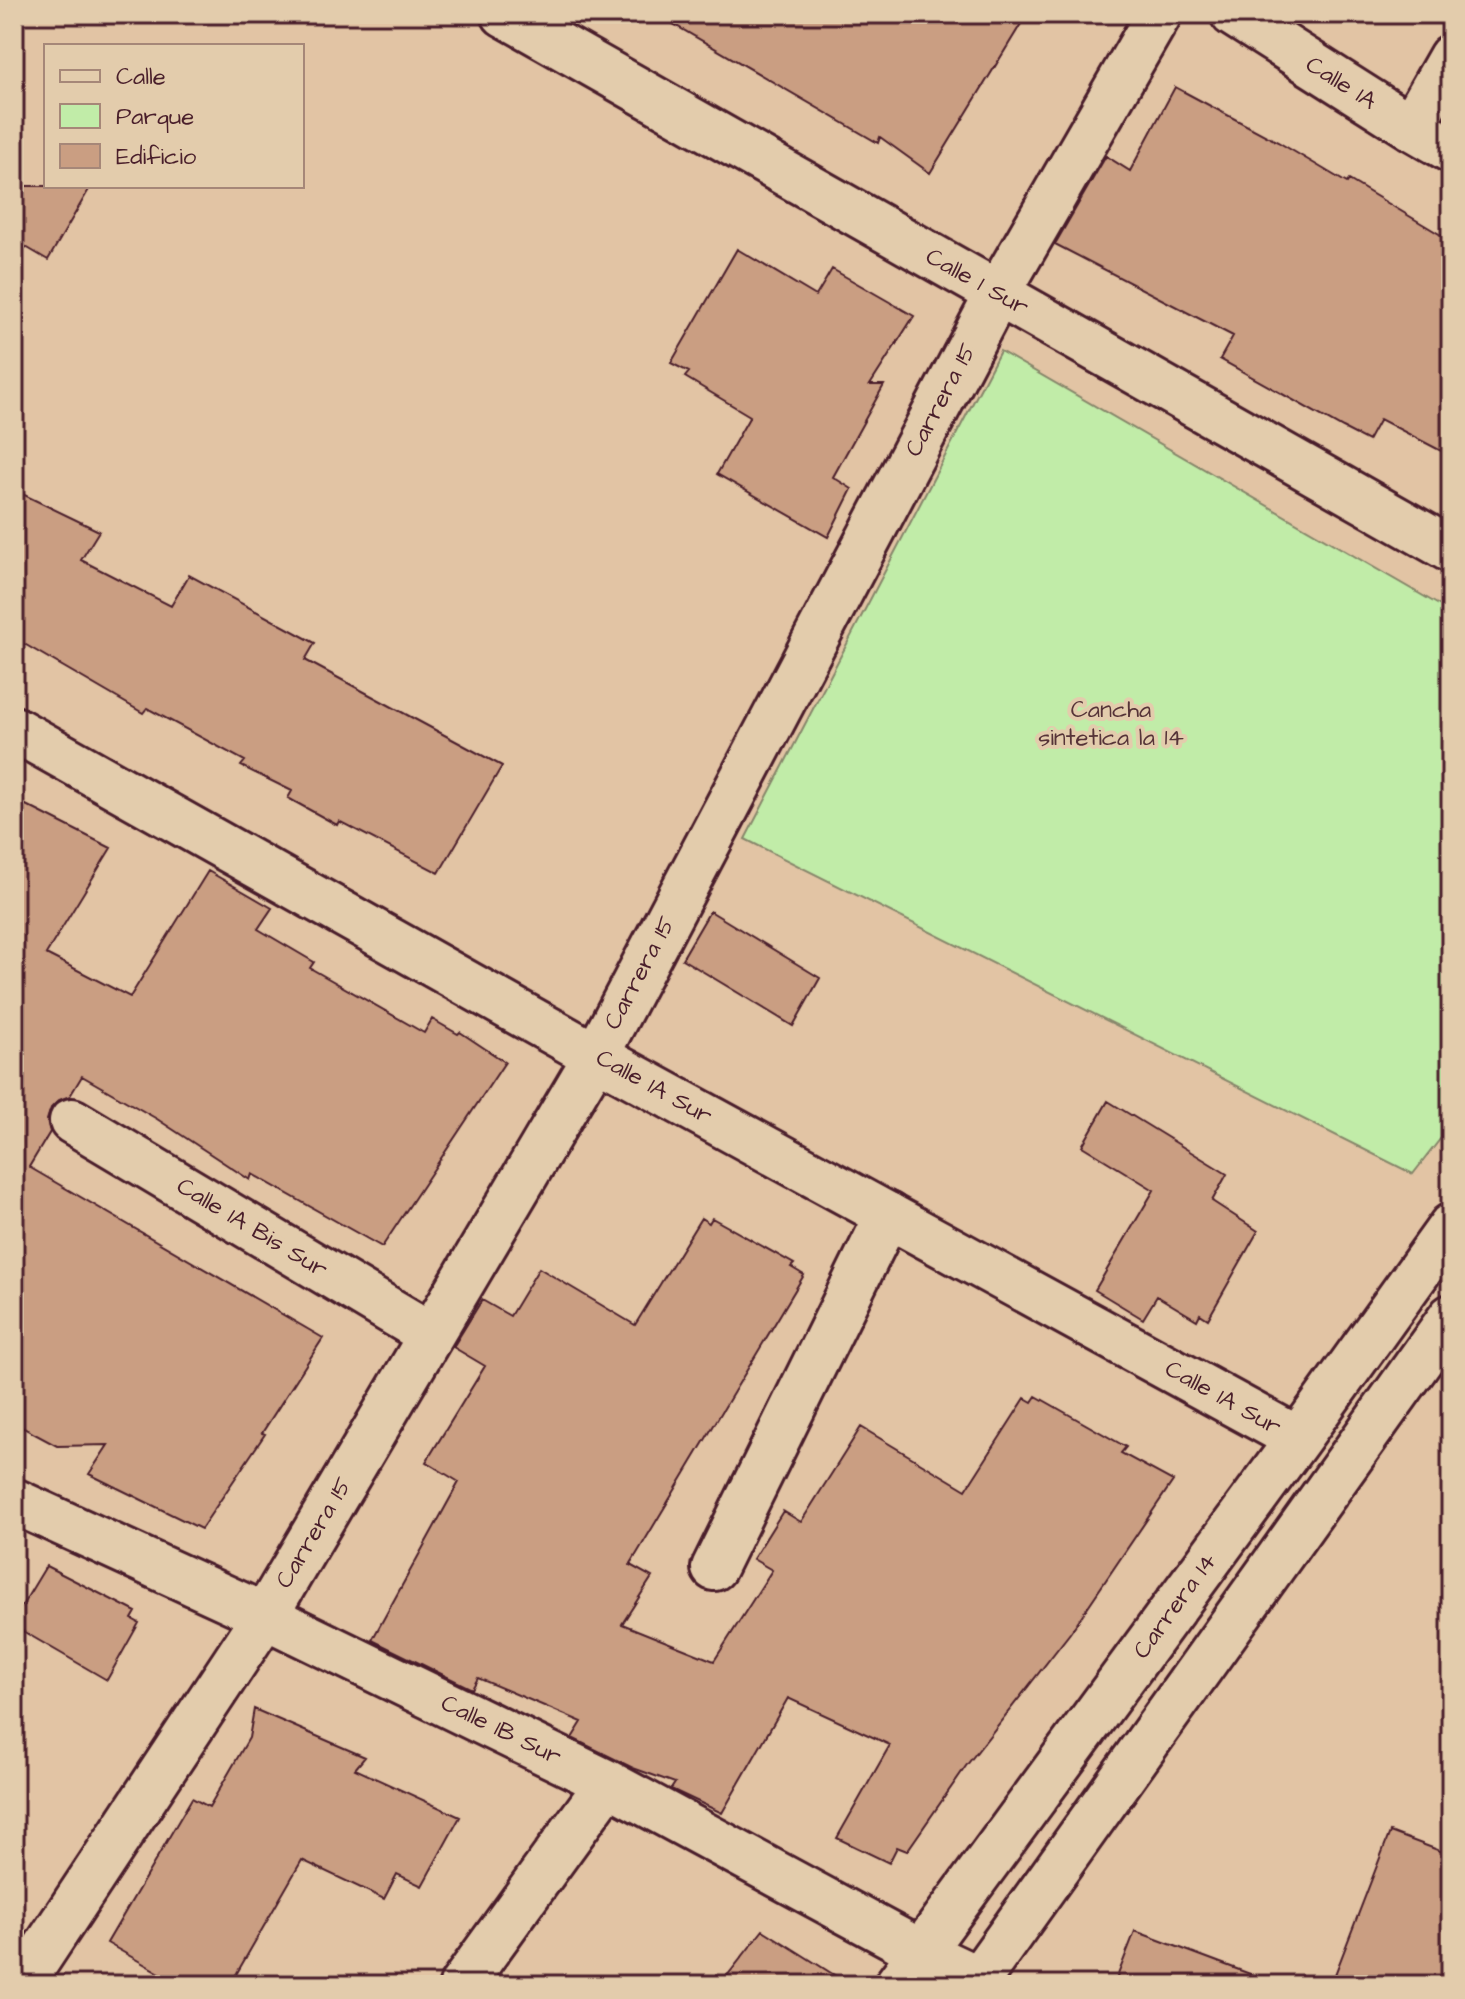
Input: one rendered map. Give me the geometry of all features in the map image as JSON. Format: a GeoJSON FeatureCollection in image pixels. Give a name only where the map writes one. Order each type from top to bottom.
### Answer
{"type":"FeatureCollection","features":[{"type":"Feature","properties":{"kind":"street","name":"Calle 1 Sur"},"geometry":{"type":"LineString","coordinates":[[504,14],[1451,550]]}},
{"type":"Feature","properties":{"kind":"street","name":"Carrera 15"},"geometry":{"type":"LineString","coordinates":[[21,1985],[265,1616],[596,1056],[998,293],[1159,14]]}},
{"type":"Feature","properties":{"kind":"street","name":"Calle 1A"},"geometry":{"type":"LineString","coordinates":[[1233,14],[1451,150]]}},
{"type":"Feature","properties":{"kind":"street"},"geometry":{"type":"LineString","coordinates":[[1411,127],[1451,57]]}},
{"type":"Feature","properties":{"kind":"street","name":"Calle 1A Sur"},"geometry":{"type":"LineString","coordinates":[[14,729],[596,1056],[1298,1439]]}},
{"type":"Feature","properties":{"kind":"street","name":"Calle 1A Bis Sur"},"geometry":{"type":"LineString","coordinates":[[72,1121],[431,1335]]}},
{"type":"Feature","properties":{"kind":"street"},"geometry":{"type":"LineString","coordinates":[[714,1568],[888,1215]]}},
{"type":"Feature","properties":{"kind":"street","name":"Carrera 14"},"geometry":{"type":"LineString","coordinates":[[909,1968],[1451,1226]]}},
{"type":"Feature","properties":{"kind":"street"},"geometry":{"type":"LineString","coordinates":[[976,1982],[1451,1317]]}},
{"type":"Feature","properties":{"kind":"street","name":"Calle 1B Sur"},"geometry":{"type":"LineString","coordinates":[[14,1501],[265,1616],[608,1783],[909,1968],[976,1982]]}},
{"type":"Feature","properties":{"kind":"street"},"geometry":{"type":"LineString","coordinates":[[462,1985],[608,1783]]}},
{"type":"Feature","properties":{"kind":"green space","name":"Cancha sintetica la 14"},"geometry":{"type":"Polygon","coordinates":[[[1000,351],[1451,612],[1451,1125],[1413,1174],[745,839],[1000,351]]]}},
{"type":"Feature","properties":{"kind":"building"},"geometry":{"type":"Polygon","coordinates":[[[656,14],[1027,14],[930,173],[880,137],[878,143],[656,14]]]}},
{"type":"Feature","properties":{"kind":"building"},"geometry":{"type":"Polygon","coordinates":[[[1175,87],[1347,183],[1349,180],[1451,241],[1451,456],[1380,419],[1368,441],[1343,428],[1220,359],[1233,336],[1055,244],[1106,156],[1130,171],[1175,87]]]}},
{"type":"Feature","properties":{"kind":"building"},"geometry":{"type":"Polygon","coordinates":[[[14,186],[90,188],[48,260],[14,240],[14,186]]]}},
{"type":"Feature","properties":{"kind":"building"},"geometry":{"type":"Polygon","coordinates":[[[737,249],[816,296],[832,269],[914,316],[870,385],[884,385],[833,477],[852,489],[828,537],[717,474],[750,416],[685,377],[689,372],[671,363],[737,249]]]}},
{"type":"Feature","properties":{"kind":"building"},"geometry":{"type":"Polygon","coordinates":[[[14,490],[99,531],[81,560],[171,606],[189,575],[315,643],[305,660],[502,766],[439,873],[288,798],[292,791],[241,766],[245,761],[147,708],[143,713],[14,638],[14,490]]]}},
{"type":"Feature","properties":{"kind":"building"},"geometry":{"type":"Polygon","coordinates":[[[14,799],[111,848],[46,954],[130,997],[208,871],[272,908],[258,929],[314,962],[310,968],[424,1033],[432,1019],[458,1034],[460,1032],[505,1062],[382,1247],[252,1174],[250,1180],[157,1119],[82,1076],[70,1096],[59,1100],[51,1108],[47,1120],[50,1132],[29,1167],[323,1338],[262,1433],[265,1434],[201,1529],[89,1474],[108,1445],[57,1446],[14,1423],[14,799]]]}},
{"type":"Feature","properties":{"kind":"building"},"geometry":{"type":"Polygon","coordinates":[[[710,911],[820,978],[793,1026],[682,959],[710,911]]]}},
{"type":"Feature","properties":{"kind":"building"},"geometry":{"type":"Polygon","coordinates":[[[1108,1101],[1227,1174],[1212,1201],[1258,1231],[1208,1319],[1200,1314],[1197,1320],[1157,1296],[1143,1319],[1095,1290],[1154,1190],[1082,1146],[1108,1101]]]}},
{"type":"Feature","properties":{"kind":"building"},"geometry":{"type":"Polygon","coordinates":[[[701,1218],[709,1223],[712,1218],[794,1264],[791,1267],[804,1275],[630,1565],[652,1577],[622,1624],[714,1661],[772,1570],[753,1559],[783,1511],[801,1522],[861,1427],[966,1490],[1025,1398],[1032,1402],[1036,1396],[1126,1447],[1121,1453],[1173,1481],[1070,1633],[966,1766],[907,1851],[897,1847],[889,1863],[837,1838],[890,1745],[788,1698],[722,1813],[671,1789],[675,1783],[633,1768],[572,1738],[582,1722],[478,1678],[472,1689],[372,1640],[459,1482],[426,1462],[485,1366],[453,1347],[482,1300],[510,1316],[539,1268],[635,1325],[701,1218]]]}},
{"type":"Feature","properties":{"kind":"building"},"geometry":{"type":"Polygon","coordinates":[[[46,1566],[136,1612],[132,1619],[139,1623],[107,1680],[14,1626],[14,1619],[46,1566]]]}},
{"type":"Feature","properties":{"kind":"building"},"geometry":{"type":"Polygon","coordinates":[[[254,1709],[365,1757],[355,1769],[460,1817],[422,1886],[397,1874],[384,1899],[302,1860],[230,1985],[181,1985],[107,1943],[192,1798],[209,1807],[249,1738],[254,1709]]]}},
{"type":"Feature","properties":{"kind":"building"},"geometry":{"type":"Polygon","coordinates":[[[1390,1832],[1451,1855],[1451,1985],[1331,1985],[1390,1832]]]}},
{"type":"Feature","properties":{"kind":"building"},"geometry":{"type":"Polygon","coordinates":[[[763,1930],[850,1985],[720,1985],[763,1930]]]}},
{"type":"Feature","properties":{"kind":"building"},"geometry":{"type":"Polygon","coordinates":[[[1135,1931],[1266,1980],[1265,1985],[1114,1985],[1135,1931]]]}}]}
